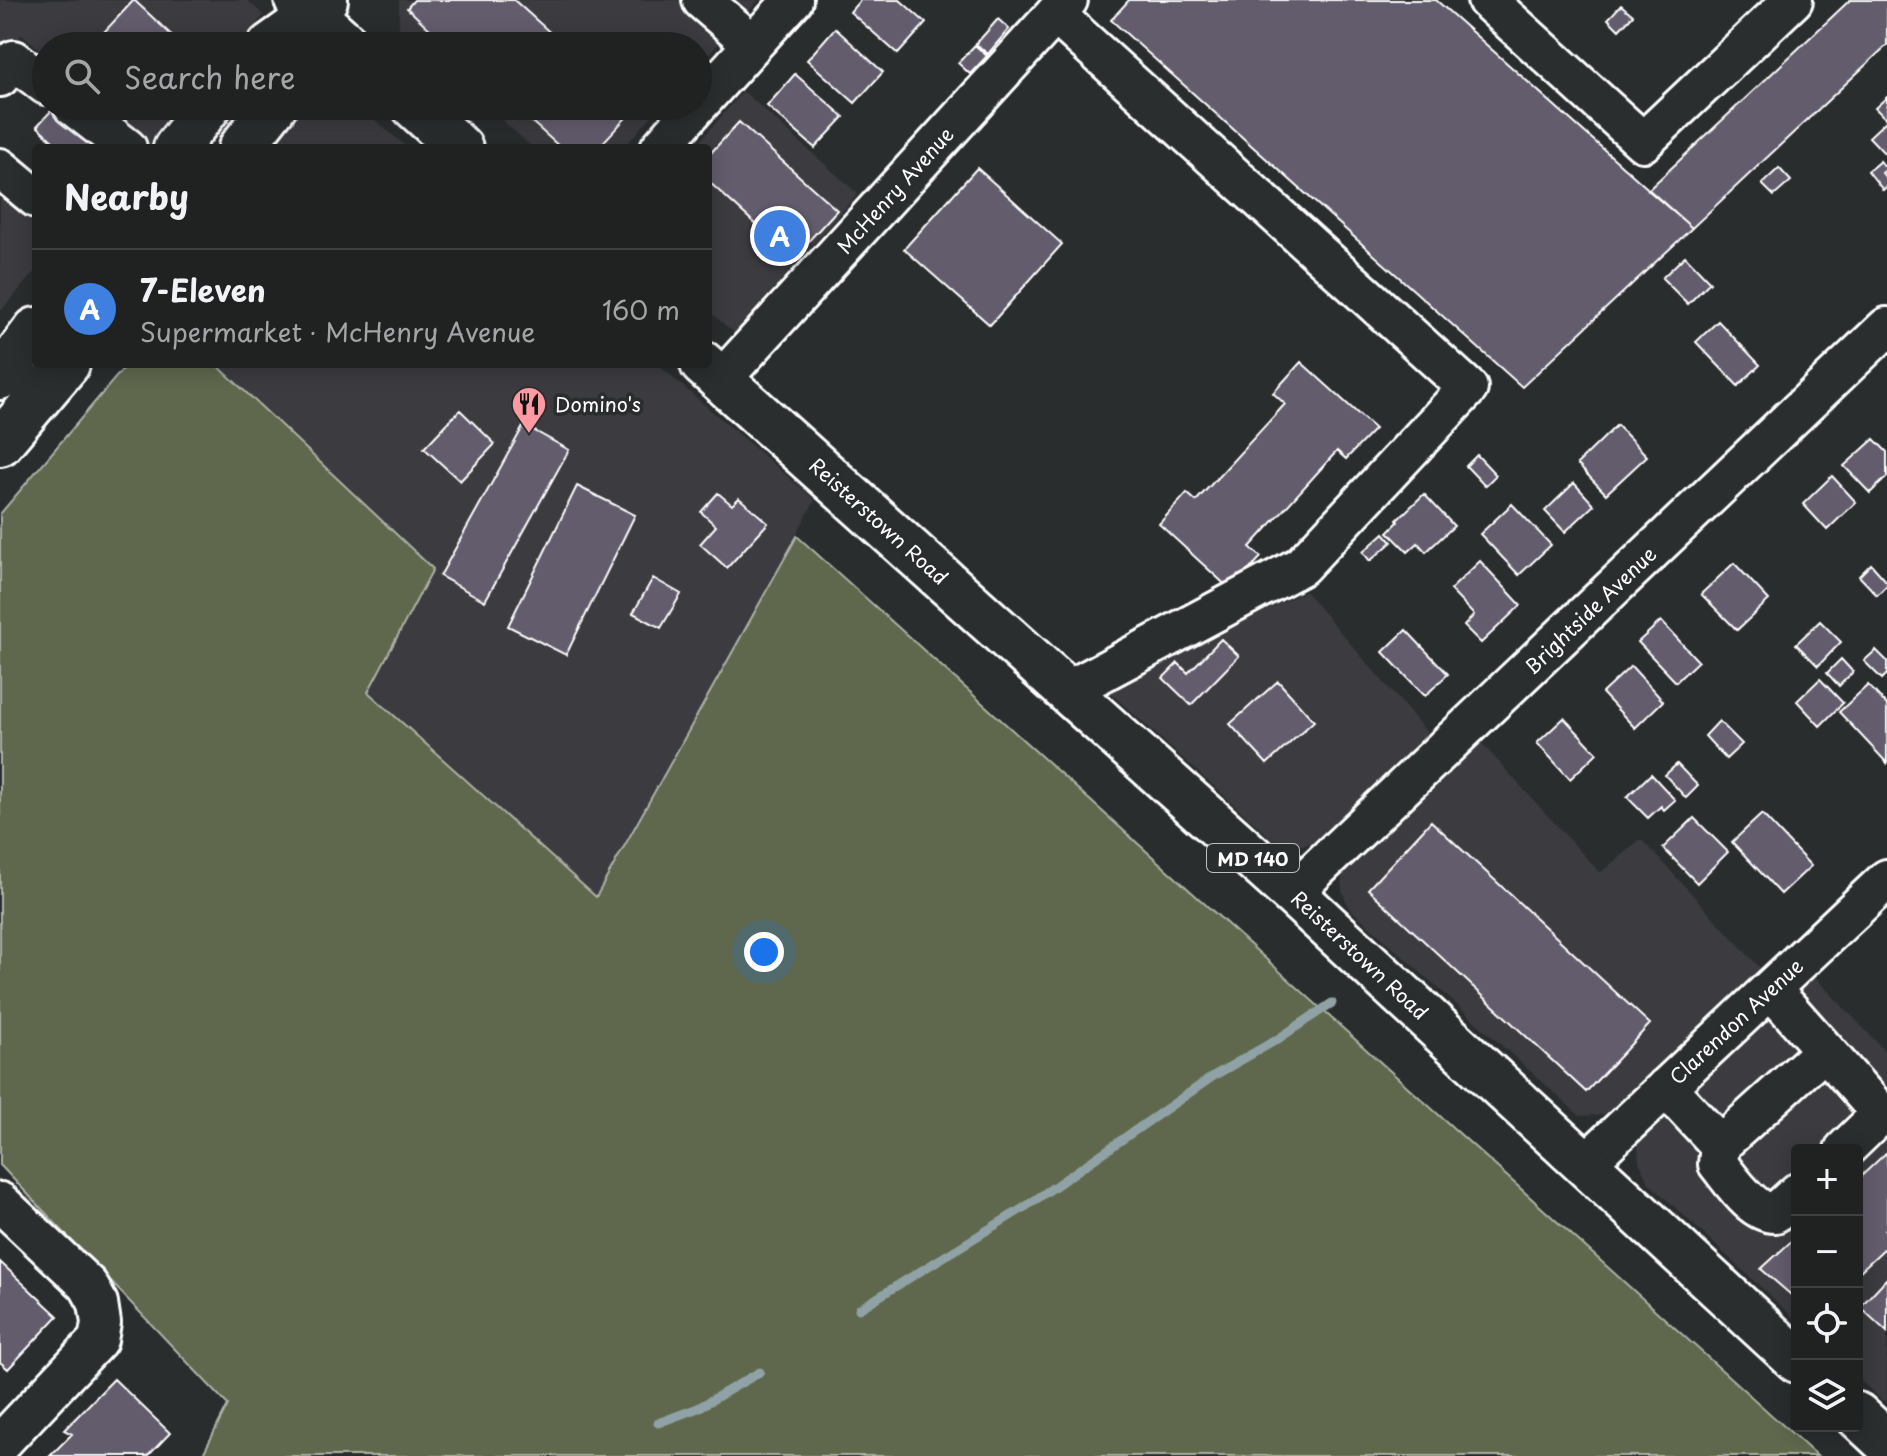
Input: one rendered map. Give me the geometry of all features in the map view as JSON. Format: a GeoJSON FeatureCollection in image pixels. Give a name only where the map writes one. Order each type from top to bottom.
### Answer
{"type":"FeatureCollection","features":[{"type":"Feature","properties":{"kind":"main road"},"geometry":{"type":"LineString","coordinates":[[288,32],[309,15],[330,32]]}},
{"type":"Feature","properties":{"kind":"main road"},"geometry":{"type":"LineString","coordinates":[[179,144],[198,120]]}},
{"type":"Feature","properties":{"kind":"main road"},"geometry":{"type":"LineString","coordinates":[[244,144],[263,120]]}},
{"type":"Feature","properties":{"kind":"main road"},"geometry":{"type":"LineString","coordinates":[[429,120],[456,144]]}},
{"type":"Feature","properties":{"kind":"main road"},"geometry":{"type":"LineString","coordinates":[[0,377],[32,335]]}},
{"type":"Feature","properties":{"kind":"main road"},"geometry":{"type":"LineString","coordinates":[[0,443],[64,368]]}},
{"type":"Feature","properties":{"kind":"main road","name":"Reisterstown Road"},"geometry":{"type":"LineString","coordinates":[[713,372],[1292,893],[1791,1354]]}},
{"type":"Feature","properties":{"kind":"street"},"geometry":{"type":"LineString","coordinates":[[702,0],[753,44]]}},
{"type":"Feature","properties":{"kind":"street"},"geometry":{"type":"LineString","coordinates":[[712,90],[793,0]]}},
{"type":"Feature","properties":{"kind":"street"},"geometry":{"type":"LineString","coordinates":[[1487,0],[1643,142],[1793,0]]}},
{"type":"Feature","properties":{"kind":"street"},"geometry":{"type":"LineString","coordinates":[[1061,7],[1468,388],[1301,566],[1067,691]]}},
{"type":"Feature","properties":{"kind":"street","name":"McHenry Avenue"},"geometry":{"type":"LineString","coordinates":[[713,372],[1061,7]]}},
{"type":"Feature","properties":{"kind":"street"},"geometry":{"type":"LineString","coordinates":[[0,77],[14,60],[32,74]]}},
{"type":"Feature","properties":{"kind":"street"},"geometry":{"type":"LineString","coordinates":[[91,120],[122,144]]}},
{"type":"Feature","properties":{"kind":"street"},"geometry":{"type":"LineString","coordinates":[[664,144],[685,120]]}},
{"type":"Feature","properties":{"kind":"street"},"geometry":{"type":"LineString","coordinates":[[0,168],[32,195]]}},
{"type":"Feature","properties":{"kind":"street","name":"Brightside Avenue"},"geometry":{"type":"LineString","coordinates":[[1292,893],[1887,327]]}},
{"type":"Feature","properties":{"kind":"street","name":"Clarendon Avenue"},"geometry":{"type":"LineString","coordinates":[[1586,1163],[1887,879]]}},
{"type":"Feature","properties":{"kind":"street"},"geometry":{"type":"LineString","coordinates":[[1771,989],[1876,1108],[1874,1121],[1850,1144]]}},
{"type":"Feature","properties":{"kind":"street"},"geometry":{"type":"LineString","coordinates":[[1791,1198],[1775,1213],[1766,1213],[1754,1205],[1718,1164],[1720,1145],[1825,1050]]}},
{"type":"Feature","properties":{"kind":"street"},"geometry":{"type":"LineString","coordinates":[[1666,1087],[1720,1145]]}},
{"type":"Feature","properties":{"kind":"street"},"geometry":{"type":"LineString","coordinates":[[0,1202],[88,1285],[98,1303],[101,1323],[98,1340],[0,1444]]}},
{"type":"Feature","properties":{"kind":"shaded area"},"geometry":{"type":"Polygon","coordinates":[[[0,0],[247,0],[264,15],[249,32],[32,32],[32,43],[22,34],[0,57],[0,0]]]}},
{"type":"Feature","properties":{"kind":"shaded area"},"geometry":{"type":"Polygon","coordinates":[[[399,0],[759,0],[712,51],[712,32],[403,32],[399,28],[399,0]]]}},
{"type":"Feature","properties":{"kind":"shaded area"},"geometry":{"type":"Polygon","coordinates":[[[743,91],[858,194],[734,333],[712,314],[712,144],[697,144],[743,91]]]}},
{"type":"Feature","properties":{"kind":"shaded area"},"geometry":{"type":"Polygon","coordinates":[[[121,120],[174,120],[154,144],[149,144],[121,120]]]}},
{"type":"Feature","properties":{"kind":"shaded area"},"geometry":{"type":"Polygon","coordinates":[[[283,120],[375,120],[403,144],[265,144],[283,120]]]}},
{"type":"Feature","properties":{"kind":"shaded area"},"geometry":{"type":"Polygon","coordinates":[[[502,120],[648,120],[627,144],[529,144],[502,120]]]}},
{"type":"Feature","properties":{"kind":"shaded area"},"geometry":{"type":"Polygon","coordinates":[[[0,192],[32,221],[32,275],[0,312],[0,192]]]}},
{"type":"Feature","properties":{"kind":"shaded area"},"geometry":{"type":"Polygon","coordinates":[[[220,368],[662,368],[815,500],[597,898],[368,691],[433,569],[220,368]]]}},
{"type":"Feature","properties":{"kind":"shaded area"},"geometry":{"type":"Polygon","coordinates":[[[1305,591],[1430,736],[1321,839],[1304,845],[1290,845],[1272,839],[1106,689],[1305,591]]]}},
{"type":"Feature","properties":{"kind":"shaded area"},"geometry":{"type":"Polygon","coordinates":[[[1476,737],[1600,873],[1641,839],[1763,971],[1620,1106],[1602,1115],[1580,1116],[1348,907],[1342,890],[1342,873],[1349,856],[1476,737]]]}},
{"type":"Feature","properties":{"kind":"shaded area"},"geometry":{"type":"Polygon","coordinates":[[[1811,973],[1887,1053],[1887,1401],[1881,1400],[1863,1383],[1863,1144],[1791,1144],[1791,1315],[1649,1183],[1639,1162],[1638,1146],[1647,1129],[1811,973]]]}},
{"type":"Feature","properties":{"kind":"green space"},"geometry":{"type":"Polygon","coordinates":[[[124,368],[220,368],[433,569],[368,692],[596,897],[797,536],[1817,1456],[202,1456],[228,1405],[0,1165],[0,514],[124,368]]]}},
{"type":"Feature","properties":{"kind":"building"},"geometry":{"type":"Polygon","coordinates":[[[134,0],[168,32],[104,32],[134,0]]]}},
{"type":"Feature","properties":{"kind":"building"},"geometry":{"type":"Polygon","coordinates":[[[414,0],[514,0],[549,32],[433,32],[407,8],[414,0]]]}},
{"type":"Feature","properties":{"kind":"building"},"geometry":{"type":"Polygon","coordinates":[[[860,0],[900,0],[926,23],[898,54],[850,12],[860,0]]]}},
{"type":"Feature","properties":{"kind":"building"},"geometry":{"type":"Polygon","coordinates":[[[1129,0],[1436,0],[1692,228],[1522,387],[1111,20],[1129,0]]]}},
{"type":"Feature","properties":{"kind":"building"},"geometry":{"type":"Polygon","coordinates":[[[1850,0],[1887,0],[1887,45],[1692,228],[1648,190],[1850,0]]]}},
{"type":"Feature","properties":{"kind":"building"},"geometry":{"type":"Polygon","coordinates":[[[1621,5],[1633,15],[1619,30],[1608,19],[1621,5]]]}},
{"type":"Feature","properties":{"kind":"building"},"geometry":{"type":"Polygon","coordinates":[[[998,19],[1009,29],[988,54],[976,44],[998,19]]]}},
{"type":"Feature","properties":{"kind":"building"},"geometry":{"type":"Polygon","coordinates":[[[835,28],[883,72],[855,103],[807,60],[835,28]]]}},
{"type":"Feature","properties":{"kind":"building"},"geometry":{"type":"Polygon","coordinates":[[[975,45],[987,56],[970,74],[958,63],[975,45]]]}},
{"type":"Feature","properties":{"kind":"building"},"geometry":{"type":"Polygon","coordinates":[[[795,74],[844,117],[815,148],[767,106],[795,74]]]}},
{"type":"Feature","properties":{"kind":"building"},"geometry":{"type":"Polygon","coordinates":[[[1887,97],[1887,120],[1875,108],[1887,97]]]}},
{"type":"Feature","properties":{"kind":"building"},"geometry":{"type":"Polygon","coordinates":[[[43,120],[63,120],[90,144],[56,144],[37,126],[43,120]]]}},
{"type":"Feature","properties":{"kind":"building"},"geometry":{"type":"Polygon","coordinates":[[[530,120],[624,120],[602,144],[557,144],[530,120]]]}},
{"type":"Feature","properties":{"kind":"building"},"geometry":{"type":"Polygon","coordinates":[[[1887,120],[1887,156],[1869,137],[1887,120]]]}},
{"type":"Feature","properties":{"kind":"building"},"geometry":{"type":"Polygon","coordinates":[[[739,122],[837,210],[793,258],[712,185],[712,152],[739,122]]]}},
{"type":"Feature","properties":{"kind":"building"},"geometry":{"type":"Polygon","coordinates":[[[1880,161],[1887,169],[1882,173],[1887,179],[1883,190],[1868,171],[1880,161]]]}},
{"type":"Feature","properties":{"kind":"building"},"geometry":{"type":"Polygon","coordinates":[[[977,168],[1062,244],[990,325],[904,249],[977,168]]]}},
{"type":"Feature","properties":{"kind":"building"},"geometry":{"type":"Polygon","coordinates":[[[1779,168],[1791,181],[1774,196],[1762,184],[1779,168]]]}},
{"type":"Feature","properties":{"kind":"building"},"geometry":{"type":"Polygon","coordinates":[[[1685,256],[1710,282],[1688,304],[1662,278],[1685,256]]]}},
{"type":"Feature","properties":{"kind":"building"},"geometry":{"type":"Polygon","coordinates":[[[1718,321],[1760,365],[1738,386],[1696,342],[1718,321]]]}},
{"type":"Feature","properties":{"kind":"building"},"geometry":{"type":"Polygon","coordinates":[[[1301,362],[1375,429],[1346,459],[1337,451],[1250,547],[1261,557],[1231,590],[1159,524],[1187,493],[1196,501],[1285,404],[1273,393],[1301,362]]]}},
{"type":"Feature","properties":{"kind":"building"},"geometry":{"type":"Polygon","coordinates":[[[460,410],[495,444],[460,481],[424,448],[460,410]]]}},
{"type":"Feature","properties":{"kind":"building"},"geometry":{"type":"Polygon","coordinates":[[[524,425],[569,450],[485,601],[440,576],[524,425]]]}},
{"type":"Feature","properties":{"kind":"building"},"geometry":{"type":"Polygon","coordinates":[[[1617,425],[1647,456],[1606,494],[1577,464],[1617,425]]]}},
{"type":"Feature","properties":{"kind":"building"},"geometry":{"type":"Polygon","coordinates":[[[1874,439],[1887,452],[1887,477],[1870,493],[1844,466],[1874,439]]]}},
{"type":"Feature","properties":{"kind":"building"},"geometry":{"type":"Polygon","coordinates":[[[1477,455],[1496,475],[1485,486],[1466,466],[1477,455]]]}},
{"type":"Feature","properties":{"kind":"building"},"geometry":{"type":"Polygon","coordinates":[[[1832,476],[1856,502],[1827,530],[1803,504],[1832,476]]]}},
{"type":"Feature","properties":{"kind":"building"},"geometry":{"type":"Polygon","coordinates":[[[1574,483],[1594,505],[1565,532],[1545,511],[1574,483]]]}},
{"type":"Feature","properties":{"kind":"building"},"geometry":{"type":"Polygon","coordinates":[[[577,486],[635,515],[566,655],[508,626],[577,486]]]}},
{"type":"Feature","properties":{"kind":"building"},"geometry":{"type":"Polygon","coordinates":[[[718,493],[732,505],[739,498],[768,523],[727,568],[700,544],[716,526],[701,512],[718,493]]]}},
{"type":"Feature","properties":{"kind":"building"},"geometry":{"type":"Polygon","coordinates":[[[1424,494],[1454,526],[1426,552],[1418,543],[1408,552],[1388,532],[1424,494]]]}},
{"type":"Feature","properties":{"kind":"building"},"geometry":{"type":"Polygon","coordinates":[[[1512,504],[1551,545],[1519,575],[1480,534],[1512,504]]]}},
{"type":"Feature","properties":{"kind":"building"},"geometry":{"type":"Polygon","coordinates":[[[1384,533],[1392,542],[1370,561],[1363,552],[1384,533]]]}},
{"type":"Feature","properties":{"kind":"building"},"geometry":{"type":"Polygon","coordinates":[[[1480,561],[1521,605],[1481,643],[1464,626],[1474,615],[1450,590],[1480,561]]]}},
{"type":"Feature","properties":{"kind":"building"},"geometry":{"type":"Polygon","coordinates":[[[1734,563],[1769,600],[1737,630],[1701,594],[1734,563]]]}},
{"type":"Feature","properties":{"kind":"building"},"geometry":{"type":"Polygon","coordinates":[[[1871,564],[1887,582],[1877,595],[1859,576],[1871,564]]]}},
{"type":"Feature","properties":{"kind":"building"},"geometry":{"type":"Polygon","coordinates":[[[653,578],[681,594],[661,628],[633,613],[653,578]]]}},
{"type":"Feature","properties":{"kind":"building"},"geometry":{"type":"Polygon","coordinates":[[[1661,621],[1698,661],[1676,682],[1638,642],[1661,621]]]}},
{"type":"Feature","properties":{"kind":"building"},"geometry":{"type":"Polygon","coordinates":[[[1820,621],[1841,642],[1818,666],[1796,644],[1820,621]]]}},
{"type":"Feature","properties":{"kind":"building"},"geometry":{"type":"Polygon","coordinates":[[[1406,630],[1448,674],[1425,696],[1383,652],[1406,630]]]}},
{"type":"Feature","properties":{"kind":"building"},"geometry":{"type":"Polygon","coordinates":[[[1221,639],[1239,656],[1191,705],[1163,678],[1178,663],[1188,673],[1221,639]]]}},
{"type":"Feature","properties":{"kind":"building"},"geometry":{"type":"Polygon","coordinates":[[[1876,650],[1887,661],[1887,674],[1882,679],[1864,661],[1876,650]]]}},
{"type":"Feature","properties":{"kind":"building"},"geometry":{"type":"Polygon","coordinates":[[[1841,659],[1853,672],[1839,686],[1827,673],[1841,659]]]}},
{"type":"Feature","properties":{"kind":"building"},"geometry":{"type":"Polygon","coordinates":[[[1631,666],[1663,701],[1635,728],[1602,693],[1631,666]]]}},
{"type":"Feature","properties":{"kind":"building"},"geometry":{"type":"Polygon","coordinates":[[[1820,679],[1843,703],[1820,726],[1797,701],[1820,679]]]}},
{"type":"Feature","properties":{"kind":"building"},"geometry":{"type":"Polygon","coordinates":[[[1278,681],[1314,721],[1267,764],[1230,724],[1278,681]]]}},
{"type":"Feature","properties":{"kind":"building"},"geometry":{"type":"Polygon","coordinates":[[[1868,685],[1887,705],[1887,763],[1839,712],[1868,685]]]}},
{"type":"Feature","properties":{"kind":"building"},"geometry":{"type":"Polygon","coordinates":[[[1564,718],[1597,753],[1570,779],[1537,743],[1564,718]]]}},
{"type":"Feature","properties":{"kind":"building"},"geometry":{"type":"Polygon","coordinates":[[[1719,721],[1742,744],[1726,759],[1705,736],[1719,721]]]}},
{"type":"Feature","properties":{"kind":"building"},"geometry":{"type":"Polygon","coordinates":[[[1677,764],[1698,786],[1686,798],[1665,775],[1677,764]]]}},
{"type":"Feature","properties":{"kind":"building"},"geometry":{"type":"Polygon","coordinates":[[[1651,774],[1675,800],[1664,810],[1661,806],[1648,818],[1627,797],[1651,774]]]}},
{"type":"Feature","properties":{"kind":"building"},"geometry":{"type":"Polygon","coordinates":[[[1762,814],[1811,866],[1781,894],[1732,842],[1762,814]]]}},
{"type":"Feature","properties":{"kind":"building"},"geometry":{"type":"Polygon","coordinates":[[[1694,818],[1728,852],[1697,883],[1663,848],[1694,818]]]}},
{"type":"Feature","properties":{"kind":"building"},"geometry":{"type":"Polygon","coordinates":[[[1431,821],[1650,1024],[1586,1092],[1368,889],[1431,821]]]}},
{"type":"Feature","properties":{"kind":"building"},"geometry":{"type":"Polygon","coordinates":[[[1887,1152],[1887,1246],[1863,1268],[1863,1216],[1863,1174],[1887,1152]]]}},
{"type":"Feature","properties":{"kind":"building"},"geometry":{"type":"Polygon","coordinates":[[[1791,1242],[1791,1295],[1761,1269],[1791,1242]]]}},
{"type":"Feature","properties":{"kind":"building"},"geometry":{"type":"Polygon","coordinates":[[[0,1262],[58,1316],[8,1369],[0,1362],[0,1262]]]}},
{"type":"Feature","properties":{"kind":"building"},"geometry":{"type":"Polygon","coordinates":[[[1887,1278],[1887,1332],[1863,1310],[1863,1304],[1887,1278]]]}},
{"type":"Feature","properties":{"kind":"building"},"geometry":{"type":"Polygon","coordinates":[[[114,1379],[170,1433],[148,1456],[50,1456],[72,1434],[64,1430],[114,1379]]]}},
{"type":"Feature","properties":{"kind":"waterway"},"geometry":{"type":"LineString","coordinates":[[859,1309],[1025,1207],[1215,1075],[1332,1003]]}},
{"type":"Feature","properties":{"kind":"waterway"},"geometry":{"type":"LineString","coordinates":[[658,1423],[698,1408],[760,1372]]}},
{"type":"Feature","properties":{"kind":"place","name":"7-Eleven"},"geometry":{"type":"Point","coordinates":[780,236]}},
{"type":"Feature","properties":{"kind":"place","name":"Domino's"},"geometry":{"type":"Point","coordinates":[529,435]}}]}
